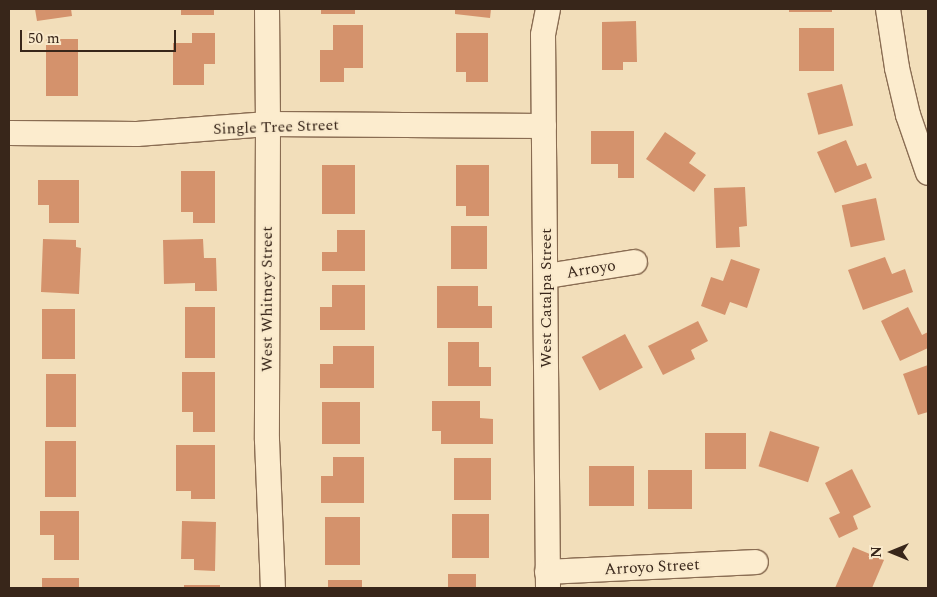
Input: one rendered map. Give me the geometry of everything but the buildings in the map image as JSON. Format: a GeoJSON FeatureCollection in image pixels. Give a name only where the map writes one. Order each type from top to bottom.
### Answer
{"type":"FeatureCollection","features":[{"type":"Feature","properties":{"kind":"street","name":"West Whitney Street"},"geometry":{"type":"LineString","coordinates":[[267,9],[267,440],[273,588]]}},
{"type":"Feature","properties":{"kind":"street","name":"West Catalpa Street"},"geometry":{"type":"LineString","coordinates":[[547,580],[543,35],[548,9]]}},
{"type":"Feature","properties":{"kind":"street"},"geometry":{"type":"LineString","coordinates":[[888,9],[897,68],[908,115],[928,173]]}},
{"type":"Feature","properties":{"kind":"street","name":"Single Tree Street"},"geometry":{"type":"LineString","coordinates":[[9,133],[137,134],[268,124],[544,126]]}},
{"type":"Feature","properties":{"kind":"street","name":"Arroyo"},"geometry":{"type":"LineString","coordinates":[[546,276],[635,262]]}},
{"type":"Feature","properties":{"kind":"street","name":"Arroyo Street"},"geometry":{"type":"LineString","coordinates":[[547,580],[756,562]]}}]}
